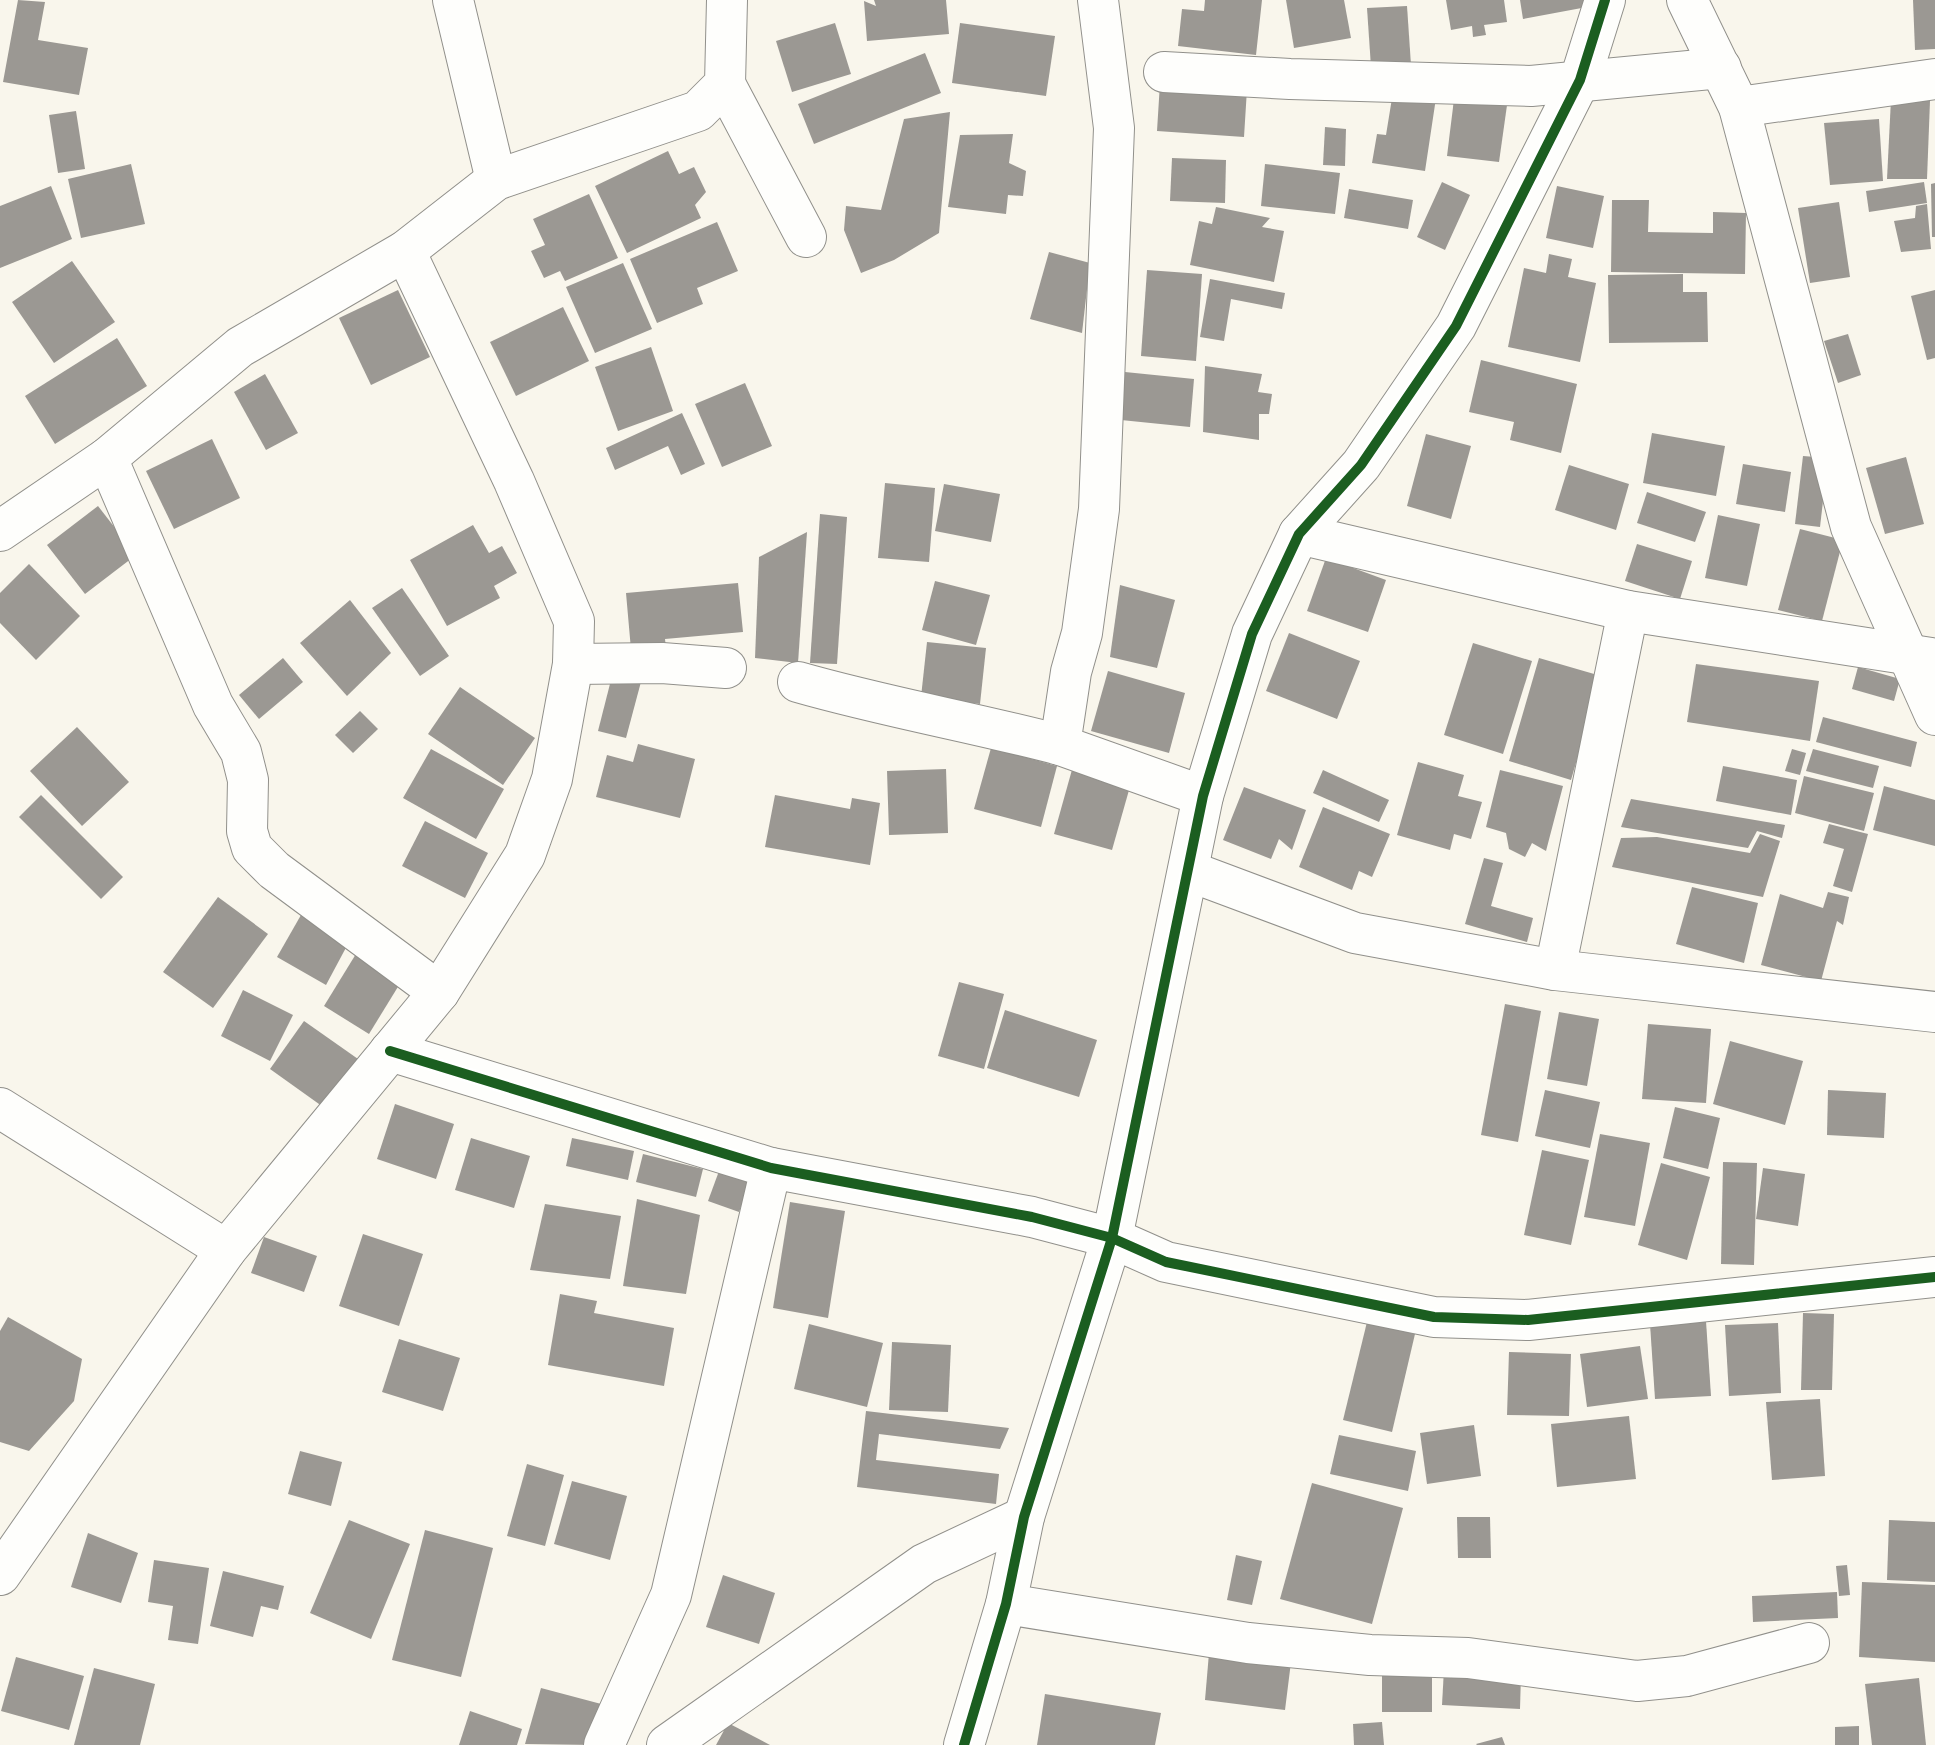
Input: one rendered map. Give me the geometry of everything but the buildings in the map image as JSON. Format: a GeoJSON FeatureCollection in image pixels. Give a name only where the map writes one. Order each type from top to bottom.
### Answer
{"type":"FeatureCollection","features":[{"type":"Feature","properties":{"kind":"street"},"geometry":{"type":"LineString","coordinates":[[453,0],[496,180]]}},
{"type":"Feature","properties":{"kind":"street"},"geometry":{"type":"LineString","coordinates":[[727,0],[725,84],[806,237]]}},
{"type":"Feature","properties":{"kind":"street"},"geometry":{"type":"LineString","coordinates":[[1060,745],[1071,672],[1082,633],[1099,509],[1114,128],[1098,0]]}},
{"type":"Feature","properties":{"kind":"street"},"geometry":{"type":"LineString","coordinates":[[964,1745],[1006,1604],[1024,1517],[1112,1238],[1203,796],[1252,634],[1299,534],[1361,465],[1456,326],[1580,80],[1605,0]]}},
{"type":"Feature","properties":{"kind":"street"},"geometry":{"type":"LineString","coordinates":[[1687,0],[1739,107],[1851,527],[1922,658],[1935,715]]}},
{"type":"Feature","properties":{"kind":"street"},"geometry":{"type":"LineString","coordinates":[[1164,72],[1531,86],[1721,68]]}},
{"type":"Feature","properties":{"kind":"street"},"geometry":{"type":"LineString","coordinates":[[1739,107],[1935,79]]}},
{"type":"Feature","properties":{"kind":"street"},"geometry":{"type":"LineString","coordinates":[[0,531],[107,458],[240,347],[405,251],[496,180],[698,111],[725,84]]}},
{"type":"Feature","properties":{"kind":"street"},"geometry":{"type":"LineString","coordinates":[[0,1575],[226,1250],[439,992],[525,855],[552,779],[573,664],[574,621],[514,481],[405,251]]}},
{"type":"Feature","properties":{"kind":"street"},"geometry":{"type":"LineString","coordinates":[[107,458],[213,705],[241,752],[248,780],[247,831],[252,848],[274,870],[439,992]]}},
{"type":"Feature","properties":{"kind":"street"},"geometry":{"type":"LineString","coordinates":[[1299,534],[1628,611],[1922,658]]}},
{"type":"Feature","properties":{"kind":"street"},"geometry":{"type":"LineString","coordinates":[[1555,970],[1628,611]]}},
{"type":"Feature","properties":{"kind":"street"},"geometry":{"type":"LineString","coordinates":[[573,664],[662,663],[726,668]]}},
{"type":"Feature","properties":{"kind":"street"},"geometry":{"type":"LineString","coordinates":[[798,682],[887,707],[962,719],[1060,745],[1203,796]]}},
{"type":"Feature","properties":{"kind":"street"},"geometry":{"type":"LineString","coordinates":[[1189,871],[1355,933],[1555,970],[1935,1012]]}},
{"type":"Feature","properties":{"kind":"street"},"geometry":{"type":"LineString","coordinates":[[390,1051],[771,1168],[1032,1217],[1112,1238],[1166,1262],[1434,1317],[1528,1320],[1935,1277]]}},
{"type":"Feature","properties":{"kind":"street"},"geometry":{"type":"LineString","coordinates":[[0,1108],[226,1250]]}},
{"type":"Feature","properties":{"kind":"street"},"geometry":{"type":"LineString","coordinates":[[604,1745],[671,1595],[737,1302],[771,1168]]}},
{"type":"Feature","properties":{"kind":"street"},"geometry":{"type":"LineString","coordinates":[[667,1745],[924,1564],[1024,1517]]}},
{"type":"Feature","properties":{"kind":"street"},"geometry":{"type":"LineString","coordinates":[[1006,1604],[1248,1643],[1370,1655],[1468,1658],[1637,1681],[1687,1676],[1809,1643]]}},
{"type":"Feature","properties":{"kind":"cycle path"},"geometry":{"type":"LineString","coordinates":[[964,1745],[1006,1604],[1024,1517],[1112,1238],[1203,796],[1252,634],[1299,534],[1361,465],[1456,326],[1580,80],[1605,0]]}},
{"type":"Feature","properties":{"kind":"cycle path"},"geometry":{"type":"LineString","coordinates":[[390,1051],[771,1168],[1032,1217],[1112,1238],[1166,1262],[1434,1317],[1528,1320],[1935,1277]]}}]}
